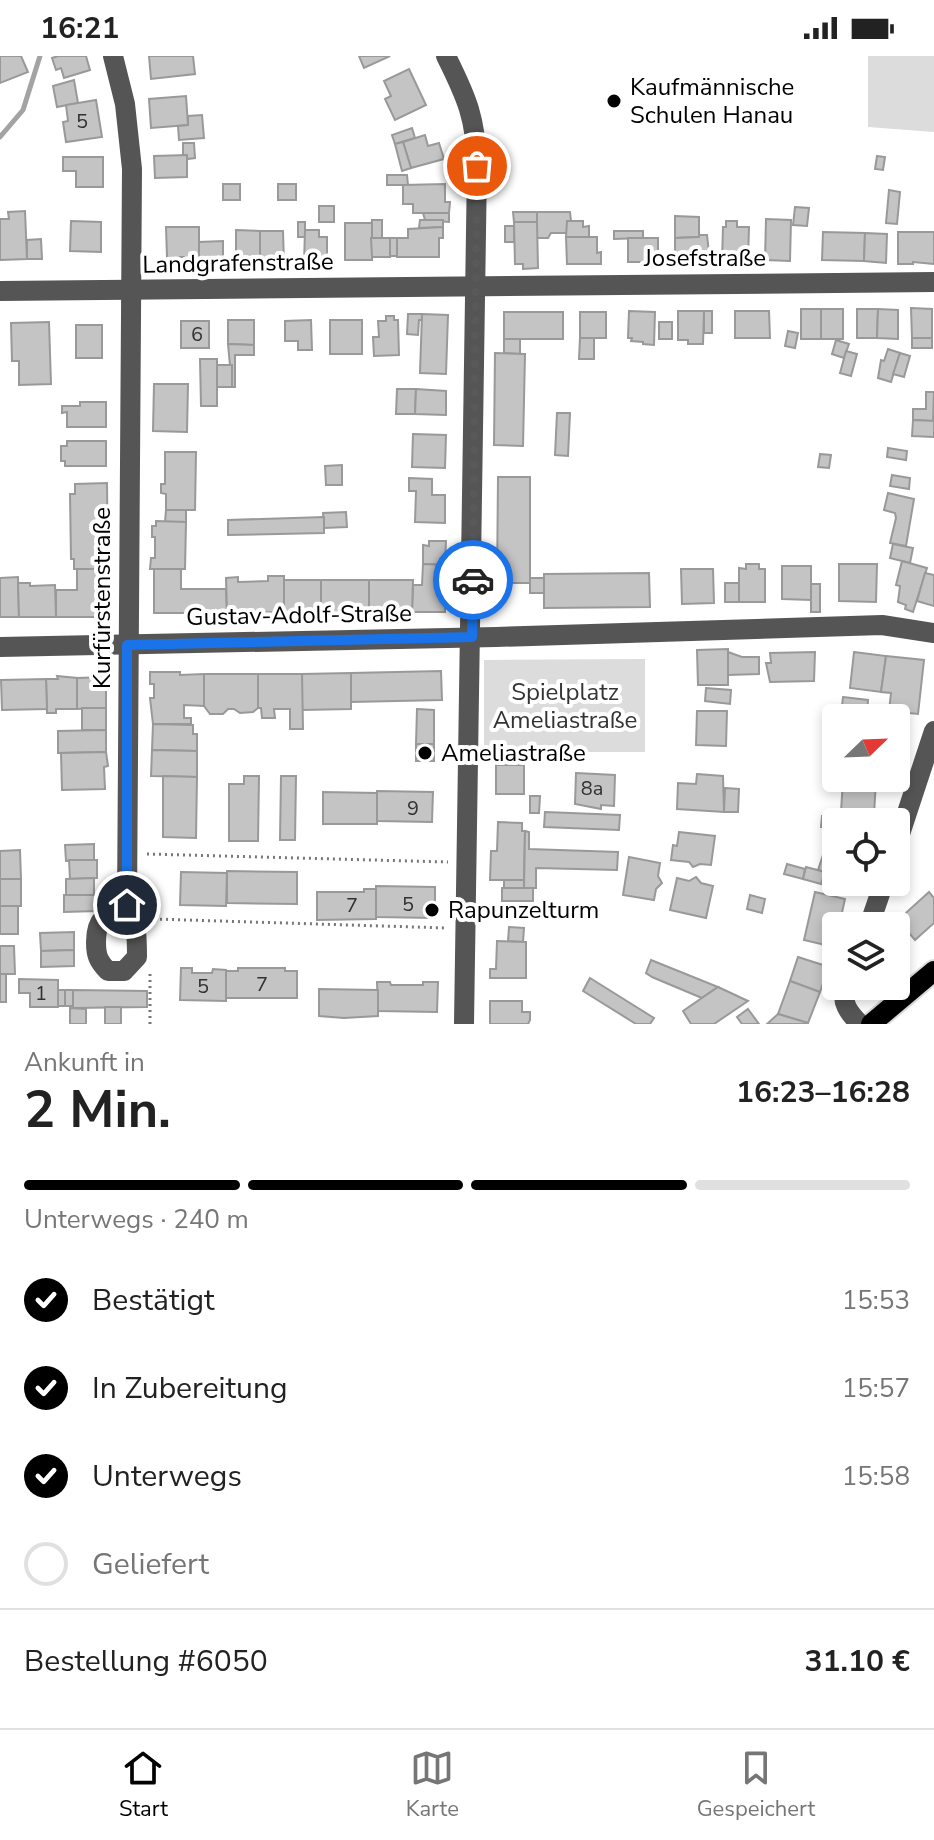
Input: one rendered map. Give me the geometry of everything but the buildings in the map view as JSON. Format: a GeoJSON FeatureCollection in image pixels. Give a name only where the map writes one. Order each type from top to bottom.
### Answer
{"type":"FeatureCollection","features":[{"type":"Feature","properties":{"kind":"main road"},"geometry":{"type":"LineString","coordinates":[[871,1024],[934,971]]}},
{"type":"Feature","properties":{"kind":"street","name":"Kurfürstenstraße"},"geometry":{"type":"LineString","coordinates":[[113,56],[125,104],[132,169],[128,854],[137,957]]}},
{"type":"Feature","properties":{"kind":"street"},"geometry":{"type":"LineString","coordinates":[[446,56],[464,92],[475,124],[477,166],[464,1024]]}},
{"type":"Feature","properties":{"kind":"street","name":"Josefstraße"},"geometry":{"type":"LineString","coordinates":[[477,285],[934,282]]}},
{"type":"Feature","properties":{"kind":"street","name":"Landgrafenstraße"},"geometry":{"type":"LineString","coordinates":[[0,291],[477,285]]}},
{"type":"Feature","properties":{"kind":"street","name":"Gustav-Adolf-Straße"},"geometry":{"type":"LineString","coordinates":[[0,647],[882,625],[934,633]]}},
{"type":"Feature","properties":{"kind":"street"},"geometry":{"type":"LineString","coordinates":[[909,808],[934,731]]}},
{"type":"Feature","properties":{"kind":"street"},"geometry":{"type":"LineString","coordinates":[[131,912],[102,919],[96,929],[96,955],[108,971],[124,971],[137,957]]}},
{"type":"Feature","properties":{"kind":"street"},"geometry":{"type":"LineString","coordinates":[[844,1000],[851,1015],[860,1024]]}},
{"type":"Feature","properties":{"kind":"path"},"geometry":{"type":"LineString","coordinates":[[128,854],[467,862]]}},
{"type":"Feature","properties":{"kind":"path"},"geometry":{"type":"LineString","coordinates":[[131,912],[466,928]]}},
{"type":"Feature","properties":{"kind":"path"},"geometry":{"type":"LineString","coordinates":[[137,957],[150,968],[150,1024]]}},
{"type":"Feature","properties":{"kind":"green space"},"geometry":{"type":"Polygon","coordinates":[[[868,56],[934,56],[934,132],[868,127],[868,56]]]}},
{"type":"Feature","properties":{"kind":"green space","name":"Spielplatz Ameliastraße"},"geometry":{"type":"Polygon","coordinates":[[[645,659],[645,752],[484,752],[484,660],[645,659]]]}},
{"type":"Feature","properties":{"kind":"waterway"},"geometry":{"type":"LineString","coordinates":[[0,137],[23,110],[40,56]]}},
{"type":"Feature","properties":{"kind":"way so far"},"geometry":{"type":"LineString","coordinates":[[473,580],[477,166]]}},
{"type":"Feature","properties":{"kind":"place","name":"Kaufmännische Schulen Hanau"},"geometry":{"type":"Point","coordinates":[614,101]}},
{"type":"Feature","properties":{"kind":"place","name":"Ameliastraße"},"geometry":{"type":"Point","coordinates":[425,753]}},
{"type":"Feature","properties":{"kind":"place","name":"Rapunzelturm"},"geometry":{"type":"Point","coordinates":[432,910]}},
{"type":"Feature","properties":{"kind":"route"},"geometry":{"type":"LineString","coordinates":[[127,905],[127,645],[472,637],[473,580]]}}]}
